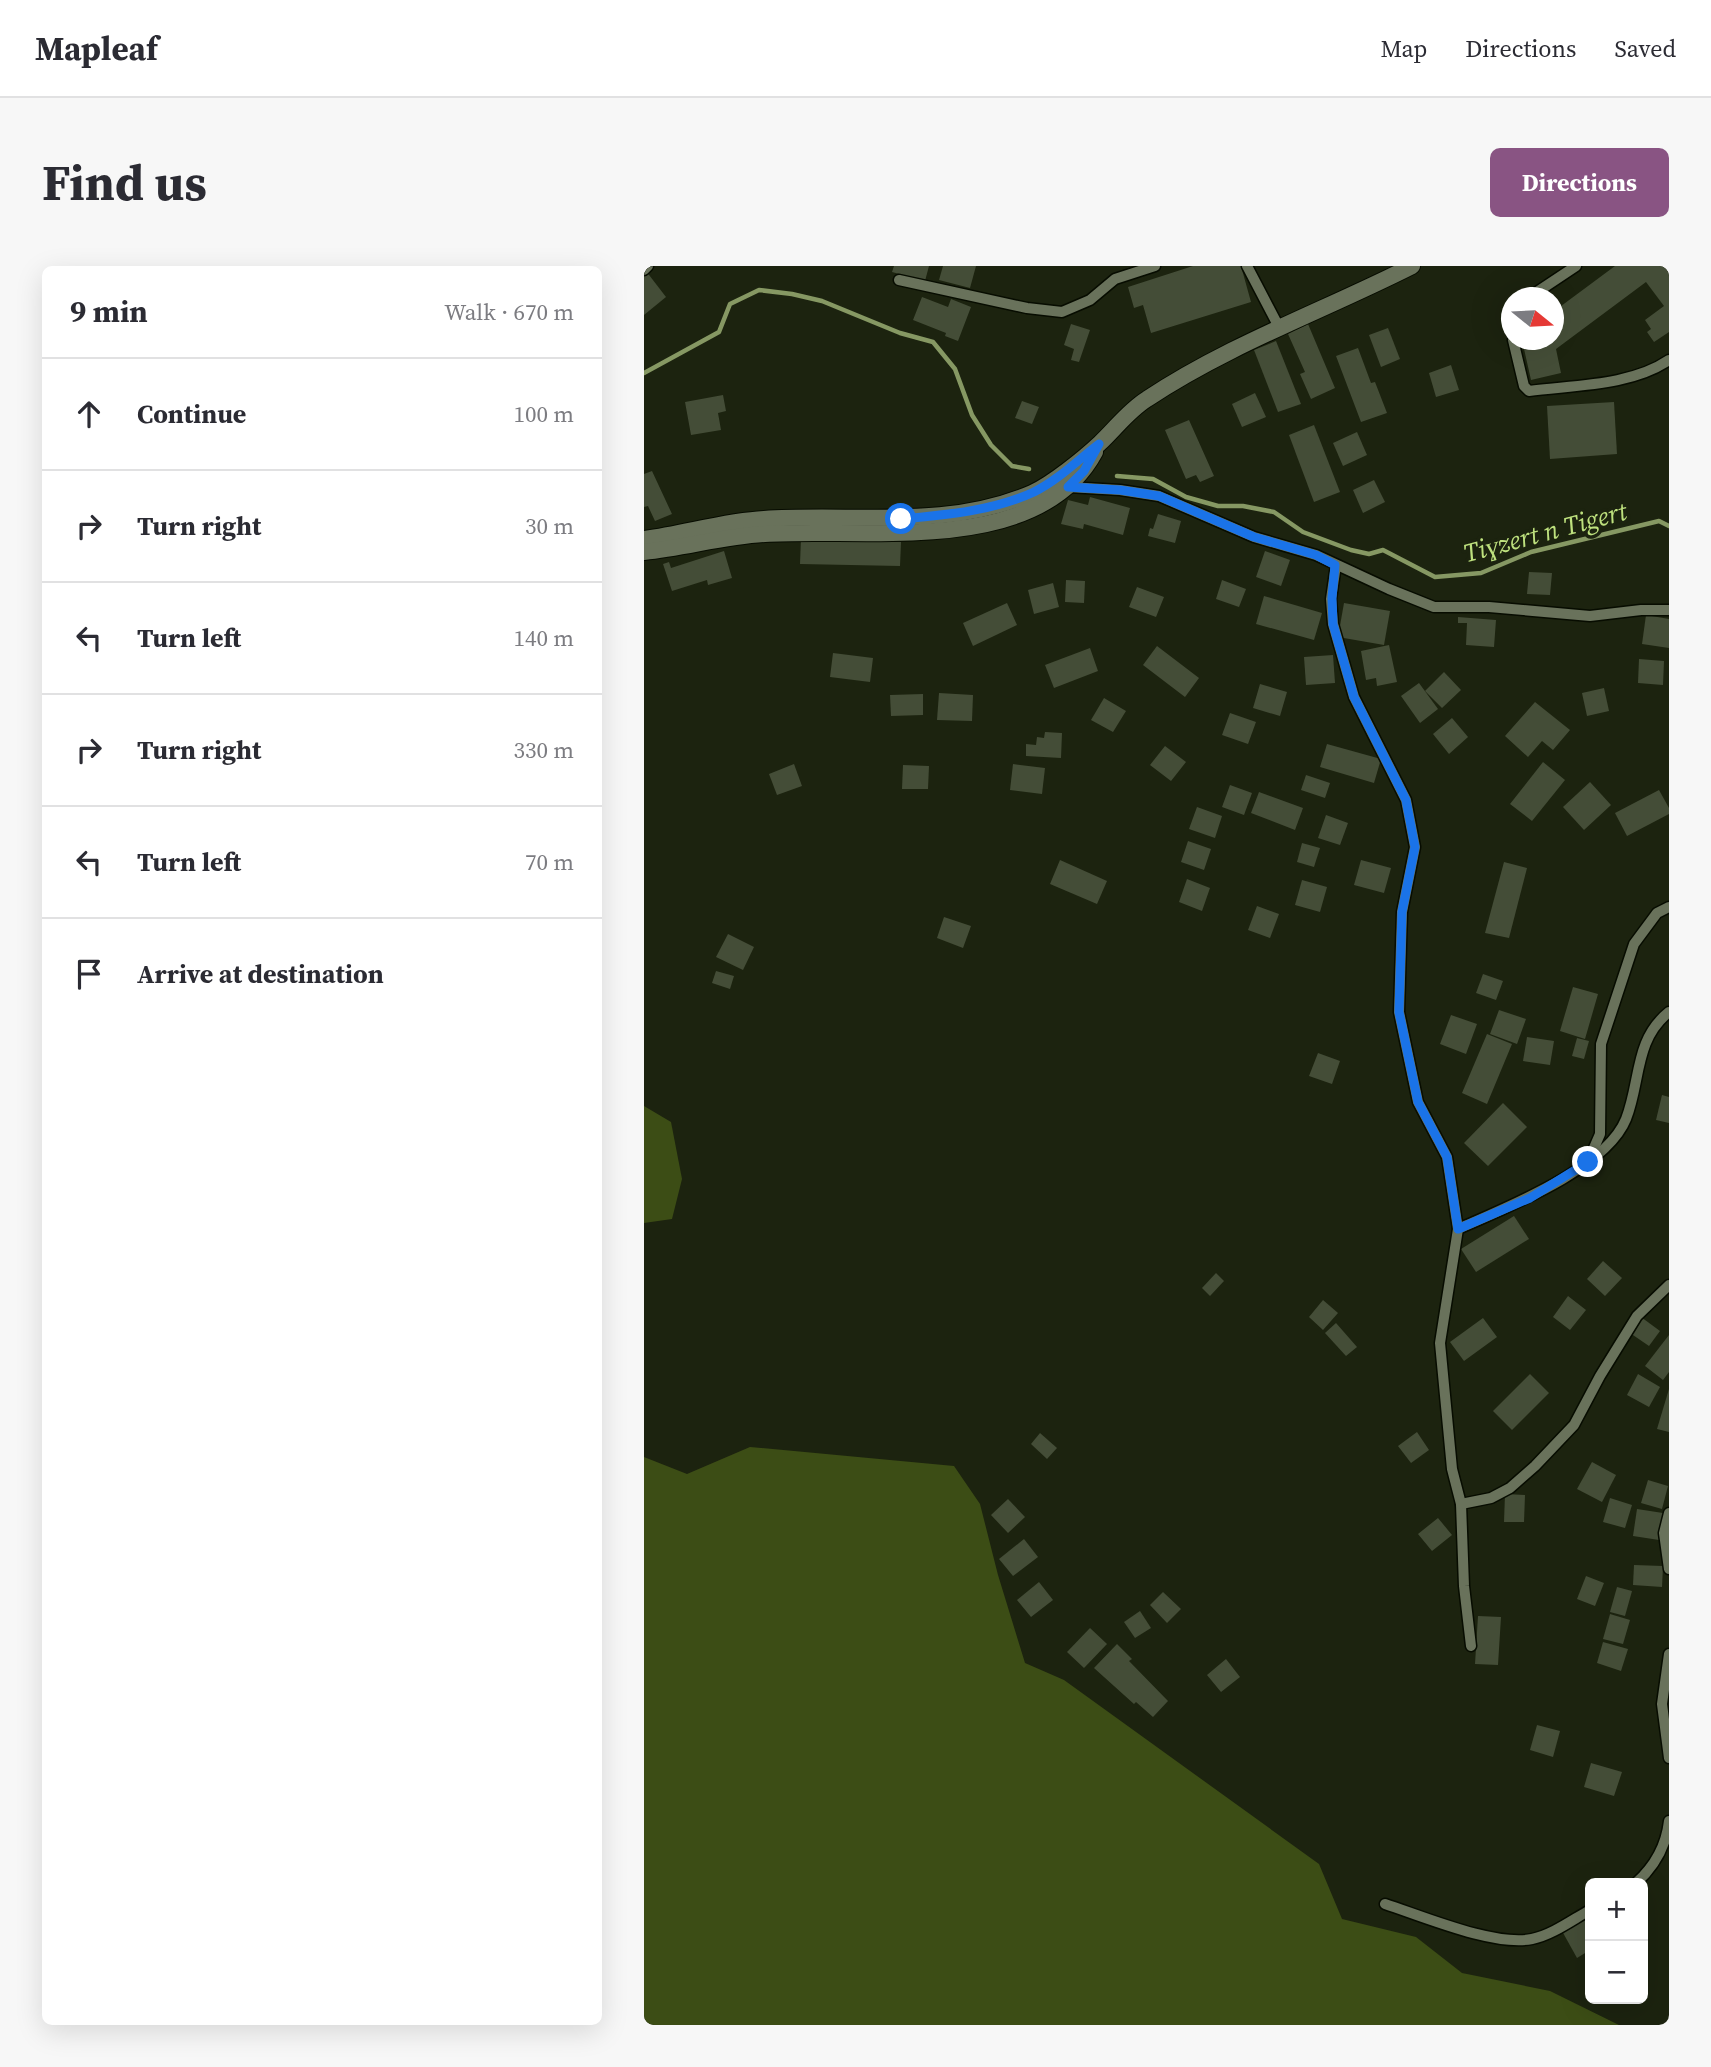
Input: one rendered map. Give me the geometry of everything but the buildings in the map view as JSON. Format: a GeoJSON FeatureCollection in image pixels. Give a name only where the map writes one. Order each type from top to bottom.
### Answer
{"type":"FeatureCollection","features":[{"type":"Feature","properties":{"kind":"street"},"geometry":{"type":"LineString","coordinates":[[644,270],[648,266]]}},
{"type":"Feature","properties":{"kind":"street"},"geometry":{"type":"LineString","coordinates":[[899,280],[1027,308],[1062,312],[1090,300],[1115,279],[1155,266]]}},
{"type":"Feature","properties":{"kind":"street"},"geometry":{"type":"LineString","coordinates":[[1247,266],[1280,328]]}},
{"type":"Feature","properties":{"kind":"street"},"geometry":{"type":"LineString","coordinates":[[644,539],[762,519],[901,519],[952,514],[1032,492],[1051,481],[1099,444],[1121,420],[1149,398],[1280,328],[1348,299],[1412,266]]}},
{"type":"Feature","properties":{"kind":"street"},"geometry":{"type":"LineString","coordinates":[[1544,287],[1576,266]]}},
{"type":"Feature","properties":{"kind":"street"},"geometry":{"type":"LineString","coordinates":[[1515,350],[1524,386],[1529,391],[1610,380],[1654,370],[1669,360]]}},
{"type":"Feature","properties":{"kind":"street"},"geometry":{"type":"LineString","coordinates":[[644,552],[762,534],[809,531],[902,534],[957,528],[1028,512],[1056,497],[1068,487],[1084,471],[1099,444]]}},
{"type":"Feature","properties":{"kind":"street"},"geometry":{"type":"LineString","coordinates":[[1068,487],[1120,490],[1159,496],[1254,537],[1316,555],[1434,607],[1489,607],[1590,616],[1641,610],[1669,610]]}},
{"type":"Feature","properties":{"kind":"street"},"geometry":{"type":"LineString","coordinates":[[1335,565],[1333,624],[1354,697],[1406,800],[1415,847],[1402,912],[1399,1012],[1418,1102],[1447,1157],[1458,1229],[1440,1343],[1452,1469],[1461,1504],[1464,1586],[1471,1646]]}},
{"type":"Feature","properties":{"kind":"street"},"geometry":{"type":"LineString","coordinates":[[1588,1162],[1600,1134],[1601,1044],[1634,944],[1657,913],[1669,907]]}},
{"type":"Feature","properties":{"kind":"street"},"geometry":{"type":"LineString","coordinates":[[1458,1229],[1530,1198],[1588,1162],[1614,1139],[1626,1119],[1640,1058],[1655,1024],[1669,1012]]}},
{"type":"Feature","properties":{"kind":"street"},"geometry":{"type":"LineString","coordinates":[[1461,1504],[1491,1498],[1510,1488],[1574,1425],[1637,1316],[1669,1285]]}},
{"type":"Feature","properties":{"kind":"street"},"geometry":{"type":"LineString","coordinates":[[1669,1513],[1664,1533],[1669,1569]]}},
{"type":"Feature","properties":{"kind":"street"},"geometry":{"type":"LineString","coordinates":[[1669,1654],[1662,1704],[1669,1758]]}},
{"type":"Feature","properties":{"kind":"street"},"geometry":{"type":"LineString","coordinates":[[1642,1878],[1650,1871],[1663,1848],[1669,1821]]}},
{"type":"Feature","properties":{"kind":"street"},"geometry":{"type":"LineString","coordinates":[[1385,1904],[1477,1934],[1512,1940],[1531,1939],[1585,1912]]}},
{"type":"Feature","properties":{"kind":"green space"},"geometry":{"type":"Polygon","coordinates":[[[644,1106],[671,1122],[682,1179],[672,1219],[644,1223],[644,1106]]]}},
{"type":"Feature","properties":{"kind":"green space"},"geometry":{"type":"Polygon","coordinates":[[[750,1447],[954,1466],[980,1504],[1025,1663],[1064,1680],[1319,1864],[1342,1919],[1416,1937],[1462,1973],[1550,1991],[1619,2025],[644,2025],[644,1457],[687,1474],[750,1447]]]}},
{"type":"Feature","properties":{"kind":"waterway","name":"Tiɣzert n Tigert"},"geometry":{"type":"LineString","coordinates":[[644,373],[719,332],[730,304],[759,290],[822,301],[900,333],[933,342],[955,369],[972,415],[991,445],[1012,466],[1029,469]]}},
{"type":"Feature","properties":{"kind":"waterway","name":"Tiɣzert n Tigert"},"geometry":{"type":"LineString","coordinates":[[1117,476],[1153,479],[1186,497],[1218,506],[1243,506],[1274,512],[1303,532],[1351,550],[1369,554],[1383,550],[1435,577],[1481,573],[1531,552],[1659,521],[1669,526]]}},
{"type":"Feature","properties":{"kind":"route"},"geometry":{"type":"LineString","coordinates":[[901,519],[952,514],[1032,492],[1051,481],[1099,444],[1084,471],[1068,487],[1120,490],[1159,496],[1254,537],[1316,555],[1335,565],[1333,624],[1354,697],[1406,800],[1415,847],[1402,912],[1399,1012],[1418,1102],[1447,1157],[1458,1229],[1530,1198],[1588,1162]]}}]}
